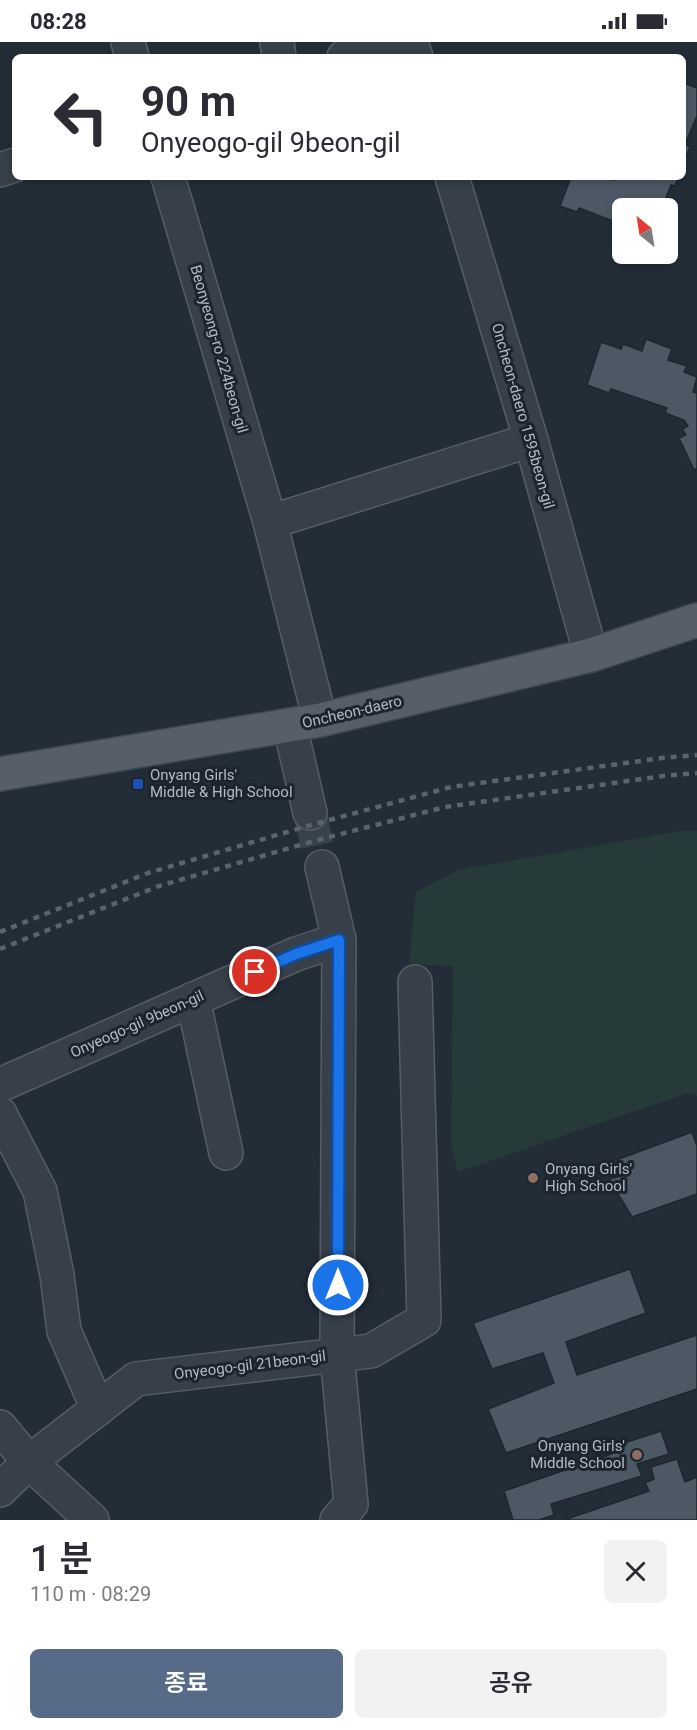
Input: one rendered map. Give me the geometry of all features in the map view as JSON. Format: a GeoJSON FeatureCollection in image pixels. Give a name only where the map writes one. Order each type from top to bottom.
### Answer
{"type":"FeatureCollection","features":[{"type":"Feature","properties":{"kind":"main road","name":"Oncheon-daero"},"geometry":{"type":"LineString","coordinates":[[0,774],[305,723],[591,655],[697,621]]}},
{"type":"Feature","properties":{"kind":"street"},"geometry":{"type":"LineString","coordinates":[[353,54],[390,42]]}},
{"type":"Feature","properties":{"kind":"street","name":"Beonyeong-ro 224beon-gil"},"geometry":{"type":"LineString","coordinates":[[169,180],[270,522],[305,723]]}},
{"type":"Feature","properties":{"kind":"street","name":"Oncheon-daero 1595beon-gil"},"geometry":{"type":"LineString","coordinates":[[453,180],[531,440],[591,655]]}},
{"type":"Feature","properties":{"kind":"street"},"geometry":{"type":"LineString","coordinates":[[270,522],[531,440]]}},
{"type":"Feature","properties":{"kind":"street"},"geometry":{"type":"LineString","coordinates":[[305,723],[310,813]]}},
{"type":"Feature","properties":{"kind":"street"},"geometry":{"type":"LineString","coordinates":[[322,867],[339,940]]}},
{"type":"Feature","properties":{"kind":"street","name":"Onyeogo-gil 9beon-gil"},"geometry":{"type":"LineString","coordinates":[[0,1085],[296,954],[339,940]]}},
{"type":"Feature","properties":{"kind":"street","name":"Onyeogo-gil 21beon-gil"},"geometry":{"type":"LineString","coordinates":[[0,1490],[29,1462],[136,1379],[337,1354],[339,940]]}},
{"type":"Feature","properties":{"kind":"street"},"geometry":{"type":"LineString","coordinates":[[353,1515],[337,1354],[371,1351],[424,1320],[415,982]]}},
{"type":"Feature","properties":{"kind":"street"},"geometry":{"type":"LineString","coordinates":[[193,999],[226,1153]]}},
{"type":"Feature","properties":{"kind":"street"},"geometry":{"type":"LineString","coordinates":[[0,1114],[40,1191],[57,1275],[64,1331],[98,1409]]}},
{"type":"Feature","properties":{"kind":"street"},"geometry":{"type":"LineString","coordinates":[[0,1426],[29,1462],[92,1520]]}},
{"type":"Feature","properties":{"kind":"green space"},"geometry":{"type":"Polygon","coordinates":[[[681,831],[697,831],[697,1096],[688,1093],[458,1172],[451,1146],[453,966],[409,964],[416,892],[458,870],[681,831]]]}},
{"type":"Feature","properties":{"kind":"building"},"geometry":{"type":"Polygon","coordinates":[[[686,84],[697,88],[697,116],[686,142],[686,84]]]}},
{"type":"Feature","properties":{"kind":"building"},"geometry":{"type":"Polygon","coordinates":[[[686,145],[690,147],[686,156],[686,145]]]}},
{"type":"Feature","properties":{"kind":"building"},"geometry":{"type":"Polygon","coordinates":[[[570,180],[677,180],[675,186],[671,185],[666,198],[612,198],[612,221],[579,208],[577,212],[560,206],[570,180]]]}},
{"type":"Feature","properties":{"kind":"building"},"geometry":{"type":"Polygon","coordinates":[[[646,339],[672,349],[668,360],[687,366],[684,372],[697,377],[693,392],[697,393],[697,468],[694,470],[679,438],[686,435],[682,429],[688,426],[684,420],[665,413],[667,408],[611,389],[609,393],[587,385],[601,342],[621,349],[623,344],[642,351],[646,339]]]}},
{"type":"Feature","properties":{"kind":"building"},"geometry":{"type":"Polygon","coordinates":[[[692,1132],[697,1146],[697,1194],[632,1217],[609,1179],[622,1176],[619,1159],[692,1132]]]}},
{"type":"Feature","properties":{"kind":"building"},"geometry":{"type":"Polygon","coordinates":[[[630,1269],[646,1313],[566,1342],[577,1375],[697,1335],[697,1389],[506,1453],[488,1409],[554,1383],[543,1353],[492,1369],[473,1323],[630,1269]]]}},
{"type":"Feature","properties":{"kind":"building"},"geometry":{"type":"Polygon","coordinates":[[[661,1431],[669,1454],[637,1464],[642,1476],[551,1504],[554,1515],[539,1520],[513,1520],[504,1491],[623,1450],[621,1444],[661,1431]]]}},
{"type":"Feature","properties":{"kind":"building"},"geometry":{"type":"Polygon","coordinates":[[[677,1459],[685,1482],[697,1477],[697,1520],[564,1520],[649,1491],[645,1483],[654,1479],[651,1467],[677,1459]]]}},
{"type":"Feature","properties":{"kind":"tunnel"},"geometry":{"type":"LineString","coordinates":[[310,813],[322,867]]}},
{"type":"Feature","properties":{"kind":"railway"},"geometry":{"type":"LineString","coordinates":[[0,932],[148,873],[451,787],[697,755]]}},
{"type":"Feature","properties":{"kind":"railway"},"geometry":{"type":"LineString","coordinates":[[0,949],[159,886],[314,841],[445,807],[697,773]]}},
{"type":"Feature","properties":{"kind":"place","name":"Onyang Girls' Middle & High School"},"geometry":{"type":"Point","coordinates":[138,784]}},
{"type":"Feature","properties":{"kind":"place","name":"Onyang Girls' High School"},"geometry":{"type":"Point","coordinates":[533,1178]}},
{"type":"Feature","properties":{"kind":"place","name":"Onyang Girls' Middle School"},"geometry":{"type":"Point","coordinates":[637,1455]}},
{"type":"Feature","properties":{"kind":"route"},"geometry":{"type":"LineString","coordinates":[[255,972],[296,954],[339,940],[338,1285]]}}]}
